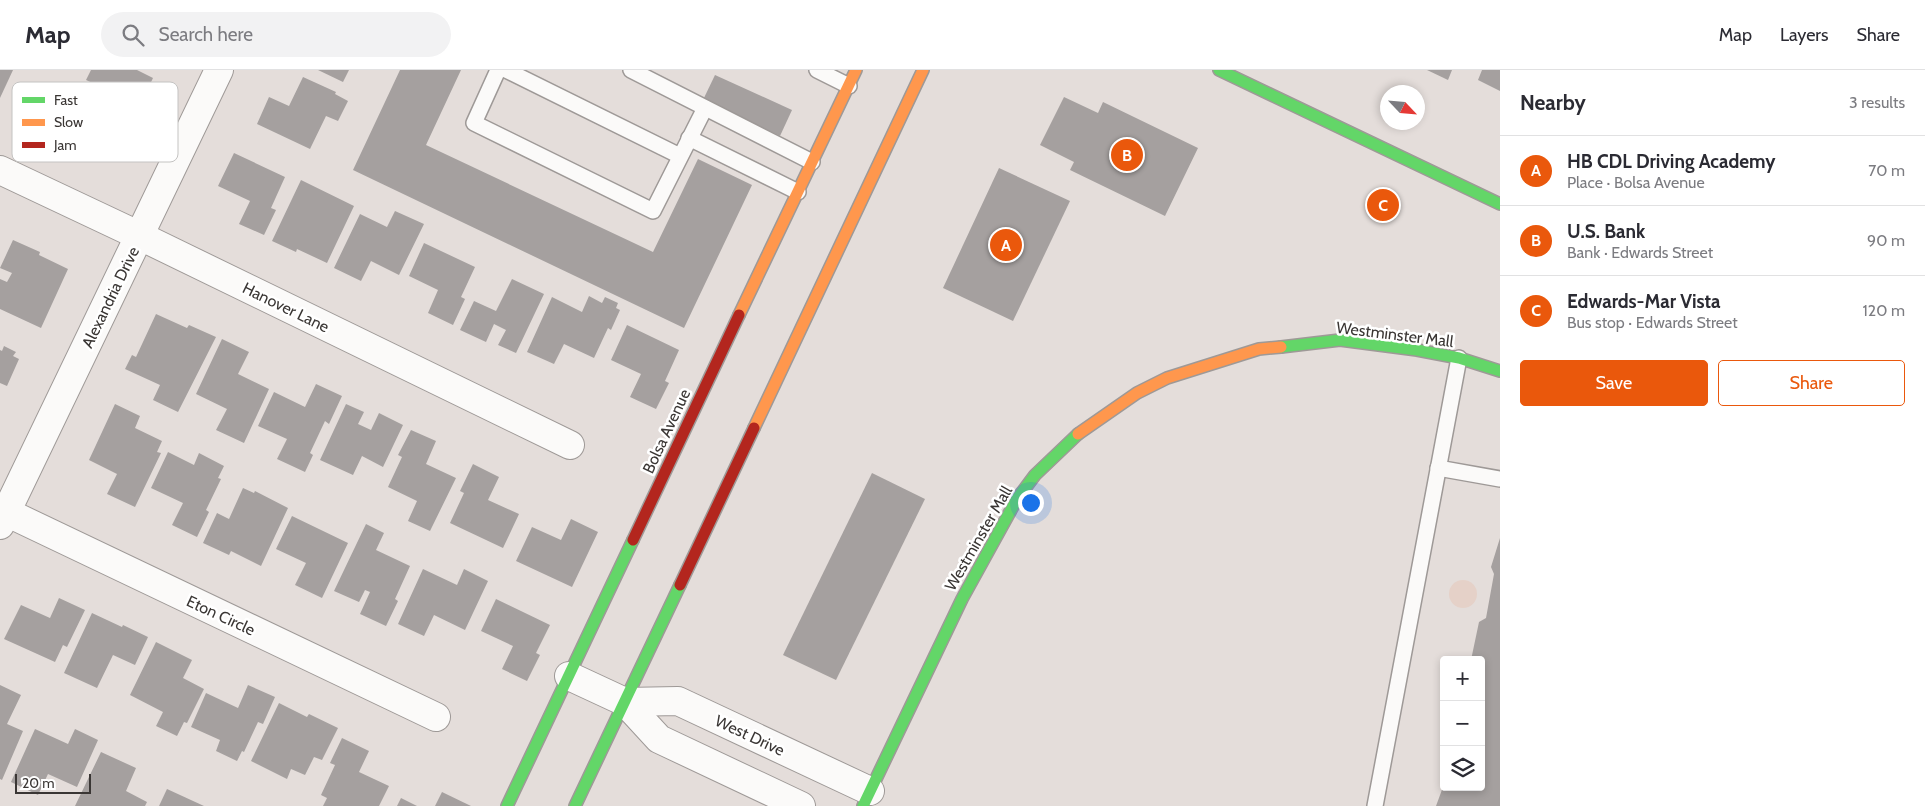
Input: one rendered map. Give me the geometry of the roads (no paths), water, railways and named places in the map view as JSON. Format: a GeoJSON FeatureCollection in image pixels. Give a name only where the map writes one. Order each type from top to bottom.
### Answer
{"type":"FeatureCollection","features":[{"type":"Feature","properties":{"kind":"main road","name":"Bolsa Avenue"},"geometry":{"type":"LineString","coordinates":[[507,806],[856,70]]}},
{"type":"Feature","properties":{"kind":"main road"},"geometry":{"type":"LineString","coordinates":[[574,806],[625,702],[923,70]]}},
{"type":"Feature","properties":{"kind":"main road"},"geometry":{"type":"LineString","coordinates":[[1219,70],[1500,204]]}},
{"type":"Feature","properties":{"kind":"main road","name":"Westminster Mall"},"geometry":{"type":"LineString","coordinates":[[866,798],[962,598],[1017,498],[1035,475],[1083,429],[1137,393],[1166,378],[1258,349],[1340,340],[1417,350],[1459,358],[1500,371]]}},
{"type":"Feature","properties":{"kind":"street","name":"Alexandria Drive"},"geometry":{"type":"LineString","coordinates":[[178,156],[219,70]]}},
{"type":"Feature","properties":{"kind":"street","name":"Alexandria Drive"},"geometry":{"type":"LineString","coordinates":[[3,519],[175,162]]}},
{"type":"Feature","properties":{"kind":"street","name":"Hanover Lane"},"geometry":{"type":"LineString","coordinates":[[0,170],[570,445]]}},
{"type":"Feature","properties":{"kind":"street","name":"Eton Circle"},"geometry":{"type":"LineString","coordinates":[[3,519],[436,717]]}},
{"type":"Feature","properties":{"kind":"street","name":"West Drive"},"geometry":{"type":"LineString","coordinates":[[569,676],[625,702],[659,739],[801,806]]}},
{"type":"Feature","properties":{"kind":"street","name":"West Drive"},"geometry":{"type":"LineString","coordinates":[[625,702],[678,701],[866,798]]}},
{"type":"Feature","properties":{"kind":"lane"},"geometry":{"type":"LineString","coordinates":[[498,70],[474,123],[653,211],[705,108]]}},
{"type":"Feature","properties":{"kind":"lane"},"geometry":{"type":"LineString","coordinates":[[506,70],[680,156]]}},
{"type":"Feature","properties":{"kind":"lane"},"geometry":{"type":"LineString","coordinates":[[631,70],[812,162]]}},
{"type":"Feature","properties":{"kind":"lane"},"geometry":{"type":"LineString","coordinates":[[818,70],[848,86]]}},
{"type":"Feature","properties":{"kind":"lane"},"geometry":{"type":"LineString","coordinates":[[689,138],[798,192]]}},
{"type":"Feature","properties":{"kind":"lane"},"geometry":{"type":"LineString","coordinates":[[1375,806],[1459,358]]}},
{"type":"Feature","properties":{"kind":"lane"},"geometry":{"type":"LineString","coordinates":[[1438,468],[1500,478]]}},
{"type":"Feature","properties":{"kind":"place","name":"U.S. Bank"},"geometry":{"type":"Point","coordinates":[1127,155]}},
{"type":"Feature","properties":{"kind":"place","name":"Edwards-Mar Vista"},"geometry":{"type":"Point","coordinates":[1383,205]}},
{"type":"Feature","properties":{"kind":"place","name":"HB CDL Driving Academy"},"geometry":{"type":"Point","coordinates":[1006,245]}}]}
